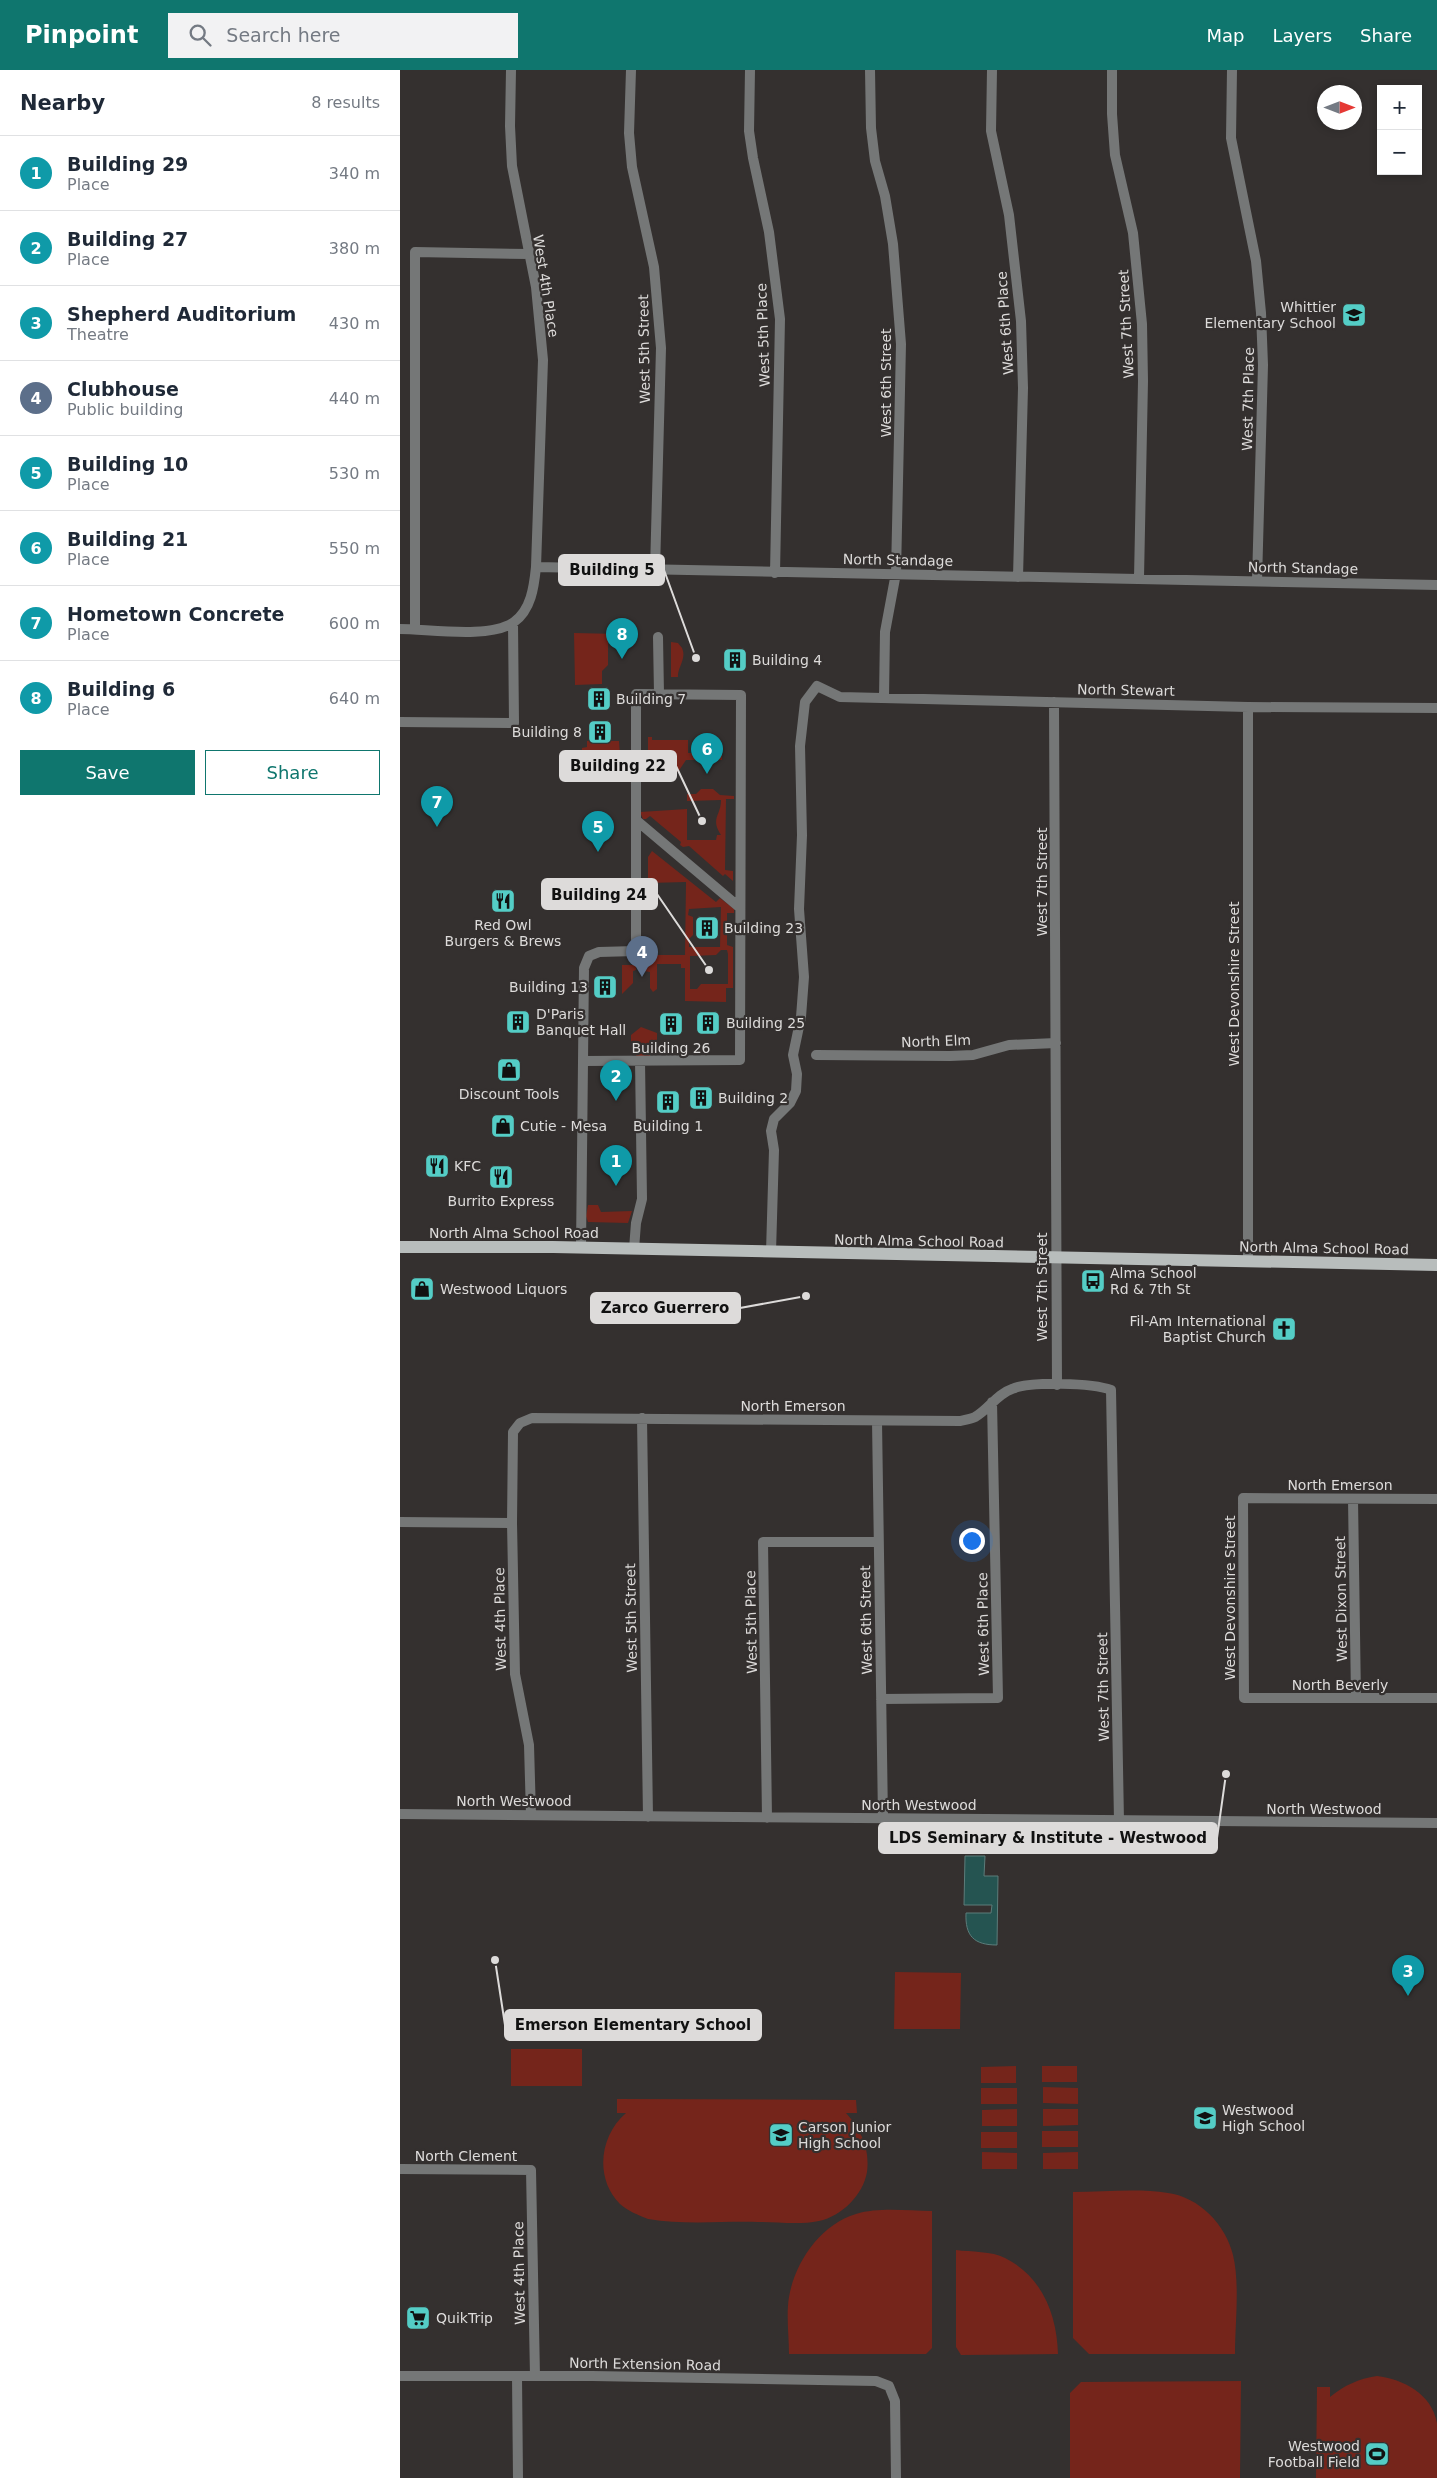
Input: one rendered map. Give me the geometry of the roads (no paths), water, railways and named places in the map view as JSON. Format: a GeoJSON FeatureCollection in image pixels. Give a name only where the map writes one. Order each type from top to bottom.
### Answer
{"type":"FeatureCollection","features":[{"type":"Feature","properties":{"kind":"main road","name":"North Alma School Road"},"geometry":{"type":"LineString","coordinates":[[400,1247],[581,1248],[1056,1259],[1437,1265]]}},
{"type":"Feature","properties":{"kind":"street","name":"West 4th Place"},"geometry":{"type":"LineString","coordinates":[[511,70],[510,126],[512,166],[536,287],[543,360],[536,567]]}},
{"type":"Feature","properties":{"kind":"street","name":"West 5th Street"},"geometry":{"type":"LineString","coordinates":[[631,70],[629,133],[632,167],[654,267],[661,348],[655,570]]}},
{"type":"Feature","properties":{"kind":"street","name":"West 5th Place"},"geometry":{"type":"LineString","coordinates":[[750,70],[749,131],[752,158],[769,232],[780,319],[775,572]]}},
{"type":"Feature","properties":{"kind":"street","name":"West 6th Street"},"geometry":{"type":"LineString","coordinates":[[870,70],[871,128],[893,244],[899,294],[901,344],[896,573],[885,632],[884,698]]}},
{"type":"Feature","properties":{"kind":"street","name":"West 6th Place"},"geometry":{"type":"LineString","coordinates":[[992,70],[991,132],[1008,215],[1022,321],[1023,388],[1018,576]]}},
{"type":"Feature","properties":{"kind":"street","name":"West 7th Street"},"geometry":{"type":"LineString","coordinates":[[1112,70],[1114,148],[1133,233],[1142,324],[1144,381],[1138,578]]}},
{"type":"Feature","properties":{"kind":"street","name":"West 7th Place"},"geometry":{"type":"LineString","coordinates":[[1232,70],[1231,138],[1256,261],[1261,313],[1263,366],[1257,582]]}},
{"type":"Feature","properties":{"kind":"street"},"geometry":{"type":"LineString","coordinates":[[415,629],[415,252],[528,254]]}},
{"type":"Feature","properties":{"kind":"street"},"geometry":{"type":"LineString","coordinates":[[400,629],[489,630],[513,623],[528,604],[534,588],[536,567]]}},
{"type":"Feature","properties":{"kind":"street","name":"North Standage"},"geometry":{"type":"LineString","coordinates":[[536,567],[1437,585]]}},
{"type":"Feature","properties":{"kind":"street"},"geometry":{"type":"LineString","coordinates":[[400,722],[514,723],[513,623]]}},
{"type":"Feature","properties":{"kind":"street"},"geometry":{"type":"LineString","coordinates":[[658,637],[658,694]]}},
{"type":"Feature","properties":{"kind":"street","name":"North Stewart"},"geometry":{"type":"LineString","coordinates":[[771,1252],[774,1150],[771,1132],[774,1119],[790,1103],[796,1091],[797,1074],[792,1055],[801,1016],[804,976],[799,909],[802,835],[800,746],[805,702],[817,686],[840,697],[1248,707],[1437,708]]}},
{"type":"Feature","properties":{"kind":"street"},"geometry":{"type":"LineString","coordinates":[[581,1248],[583,1061],[584,968],[588,956],[599,952],[636,952],[636,694],[741,694],[740,1060],[583,1061]]}},
{"type":"Feature","properties":{"kind":"street","name":"West 7th Street"},"geometry":{"type":"LineString","coordinates":[[1054,702],[1057,1385],[1100,1386],[1111,1390],[1119,1821]]}},
{"type":"Feature","properties":{"kind":"street","name":"West Devonshire Street"},"geometry":{"type":"LineString","coordinates":[[1248,707],[1248,1262]]}},
{"type":"Feature","properties":{"kind":"street"},"geometry":{"type":"LineString","coordinates":[[580,771],[636,771]]}},
{"type":"Feature","properties":{"kind":"street"},"geometry":{"type":"LineString","coordinates":[[636,820],[739,907]]}},
{"type":"Feature","properties":{"kind":"street","name":"North Elm"},"geometry":{"type":"LineString","coordinates":[[816,1055],[973,1055],[1009,1045],[1056,1043]]}},
{"type":"Feature","properties":{"kind":"street"},"geometry":{"type":"LineString","coordinates":[[634,1249],[636,1223],[642,1199],[640,1061]]}},
{"type":"Feature","properties":{"kind":"street","name":"North Emerson"},"geometry":{"type":"LineString","coordinates":[[520,1423],[532,1418],[960,1422],[976,1417],[992,1402],[1012,1388],[1032,1385],[1057,1385]]}},
{"type":"Feature","properties":{"kind":"street","name":"West 6th Place"},"geometry":{"type":"LineString","coordinates":[[881,1698],[998,1698],[992,1402]]}},
{"type":"Feature","properties":{"kind":"street","name":"West 5th Street"},"geometry":{"type":"LineString","coordinates":[[642,1418],[648,1817]]}},
{"type":"Feature","properties":{"kind":"street","name":"West 6th Street"},"geometry":{"type":"LineString","coordinates":[[877,1421],[883,1819]]}},
{"type":"Feature","properties":{"kind":"street","name":"West 4th Place"},"geometry":{"type":"LineString","coordinates":[[520,1423],[513,1432],[512,1523],[515,1674],[518,1700],[525,1721],[529,1745],[531,1815]]}},
{"type":"Feature","properties":{"kind":"street","name":"West Devonshire Street"},"geometry":{"type":"LineString","coordinates":[[1243,1498],[1244,1698]]}},
{"type":"Feature","properties":{"kind":"street","name":"North Emerson"},"geometry":{"type":"LineString","coordinates":[[1243,1498],[1437,1499]]}},
{"type":"Feature","properties":{"kind":"street","name":"West Dixon Street"},"geometry":{"type":"LineString","coordinates":[[1353,1499],[1356,1698]]}},
{"type":"Feature","properties":{"kind":"street"},"geometry":{"type":"LineString","coordinates":[[400,1522],[512,1523]]}},
{"type":"Feature","properties":{"kind":"street","name":"West 5th Place"},"geometry":{"type":"LineString","coordinates":[[767,1818],[763,1542],[878,1542]]}},
{"type":"Feature","properties":{"kind":"street","name":"North Beverly"},"geometry":{"type":"LineString","coordinates":[[1244,1698],[1437,1698]]}},
{"type":"Feature","properties":{"kind":"street","name":"North Westwood"},"geometry":{"type":"LineString","coordinates":[[400,1814],[1437,1823]]}},
{"type":"Feature","properties":{"kind":"street","name":"North Clement"},"geometry":{"type":"LineString","coordinates":[[400,2169],[531,2170]]}},
{"type":"Feature","properties":{"kind":"street","name":"West 4th Place"},"geometry":{"type":"LineString","coordinates":[[531,2170],[535,2376]]}},
{"type":"Feature","properties":{"kind":"street","name":"North Extension Road"},"geometry":{"type":"LineString","coordinates":[[400,2376],[876,2381],[889,2386],[895,2401],[896,2478]]}},
{"type":"Feature","properties":{"kind":"street"},"geometry":{"type":"LineString","coordinates":[[516,2376],[518,2478]]}},
{"type":"Feature","properties":{"kind":"water"},"geometry":{"type":"Polygon","coordinates":[[[965,1856],[985,1856],[984,1876],[998,1876],[997,1945],[989,1945],[977,1941],[972,1938],[967,1928],[966,1913],[991,1913],[992,1905],[964,1905],[965,1856]]]}},
{"type":"Feature","properties":{"kind":"place","name":"Whittier Elementary School"},"geometry":{"type":"Point","coordinates":[1354,315]}},
{"type":"Feature","properties":{"kind":"place","name":"Building 5"},"geometry":{"type":"Point","coordinates":[696,658]}},
{"type":"Feature","properties":{"kind":"place","name":"Building 6"},"geometry":{"type":"Point","coordinates":[622,659]}},
{"type":"Feature","properties":{"kind":"place","name":"Building 4"},"geometry":{"type":"Point","coordinates":[735,660]}},
{"type":"Feature","properties":{"kind":"place","name":"Building 7"},"geometry":{"type":"Point","coordinates":[599,699]}},
{"type":"Feature","properties":{"kind":"place","name":"Building 8"},"geometry":{"type":"Point","coordinates":[600,732]}},
{"type":"Feature","properties":{"kind":"place","name":"Building 21"},"geometry":{"type":"Point","coordinates":[707,774]}},
{"type":"Feature","properties":{"kind":"place","name":"Building 22"},"geometry":{"type":"Point","coordinates":[702,821]}},
{"type":"Feature","properties":{"kind":"place","name":"Hometown Concrete"},"geometry":{"type":"Point","coordinates":[437,827]}},
{"type":"Feature","properties":{"kind":"place","name":"Building 10"},"geometry":{"type":"Point","coordinates":[598,852]}},
{"type":"Feature","properties":{"kind":"place","name":"Red Owl Burgers & Brews"},"geometry":{"type":"Point","coordinates":[503,901]}},
{"type":"Feature","properties":{"kind":"place","name":"Building 23"},"geometry":{"type":"Point","coordinates":[707,928]}},
{"type":"Feature","properties":{"kind":"place","name":"Building 24"},"geometry":{"type":"Point","coordinates":[709,970]}},
{"type":"Feature","properties":{"kind":"place","name":"Clubhouse"},"geometry":{"type":"Point","coordinates":[642,977]}},
{"type":"Feature","properties":{"kind":"place","name":"Building 13"},"geometry":{"type":"Point","coordinates":[605,987]}},
{"type":"Feature","properties":{"kind":"place","name":"D'Paris Banquet Hall"},"geometry":{"type":"Point","coordinates":[518,1022]}},
{"type":"Feature","properties":{"kind":"place","name":"Building 25"},"geometry":{"type":"Point","coordinates":[708,1023]}},
{"type":"Feature","properties":{"kind":"place","name":"Building 26"},"geometry":{"type":"Point","coordinates":[671,1024]}},
{"type":"Feature","properties":{"kind":"place","name":"Discount Tools"},"geometry":{"type":"Point","coordinates":[509,1070]}},
{"type":"Feature","properties":{"kind":"place","name":"Building 2"},"geometry":{"type":"Point","coordinates":[701,1098]}},
{"type":"Feature","properties":{"kind":"place","name":"Building 27"},"geometry":{"type":"Point","coordinates":[616,1101]}},
{"type":"Feature","properties":{"kind":"place","name":"Building 1"},"geometry":{"type":"Point","coordinates":[668,1102]}},
{"type":"Feature","properties":{"kind":"place","name":"Cutie - Mesa"},"geometry":{"type":"Point","coordinates":[503,1126]}},
{"type":"Feature","properties":{"kind":"place","name":"KFC"},"geometry":{"type":"Point","coordinates":[437,1166]}},
{"type":"Feature","properties":{"kind":"place","name":"Burrito Express"},"geometry":{"type":"Point","coordinates":[501,1177]}},
{"type":"Feature","properties":{"kind":"place","name":"Building 29"},"geometry":{"type":"Point","coordinates":[616,1186]}},
{"type":"Feature","properties":{"kind":"place","name":"Alma School Rd & 7th St"},"geometry":{"type":"Point","coordinates":[1093,1281]}},
{"type":"Feature","properties":{"kind":"place","name":"Westwood Liquors"},"geometry":{"type":"Point","coordinates":[422,1289]}},
{"type":"Feature","properties":{"kind":"place","name":"Zarco Guerrero"},"geometry":{"type":"Point","coordinates":[806,1296]}},
{"type":"Feature","properties":{"kind":"place","name":"Fil-Am International Baptist Church"},"geometry":{"type":"Point","coordinates":[1284,1329]}},
{"type":"Feature","properties":{"kind":"place","name":"LDS Seminary & Institute - Westwood"},"geometry":{"type":"Point","coordinates":[1226,1774]}},
{"type":"Feature","properties":{"kind":"place","name":"Emerson Elementary School"},"geometry":{"type":"Point","coordinates":[495,1960]}},
{"type":"Feature","properties":{"kind":"place","name":"Shepherd Auditorium"},"geometry":{"type":"Point","coordinates":[1408,1996]}},
{"type":"Feature","properties":{"kind":"place","name":"Westwood High School"},"geometry":{"type":"Point","coordinates":[1205,2118]}},
{"type":"Feature","properties":{"kind":"place","name":"Carson Junior High School"},"geometry":{"type":"Point","coordinates":[781,2135]}},
{"type":"Feature","properties":{"kind":"place","name":"QuikTrip"},"geometry":{"type":"Point","coordinates":[418,2318]}},
{"type":"Feature","properties":{"kind":"place","name":"Westwood Football Field"},"geometry":{"type":"Point","coordinates":[1377,2454]}}]}
